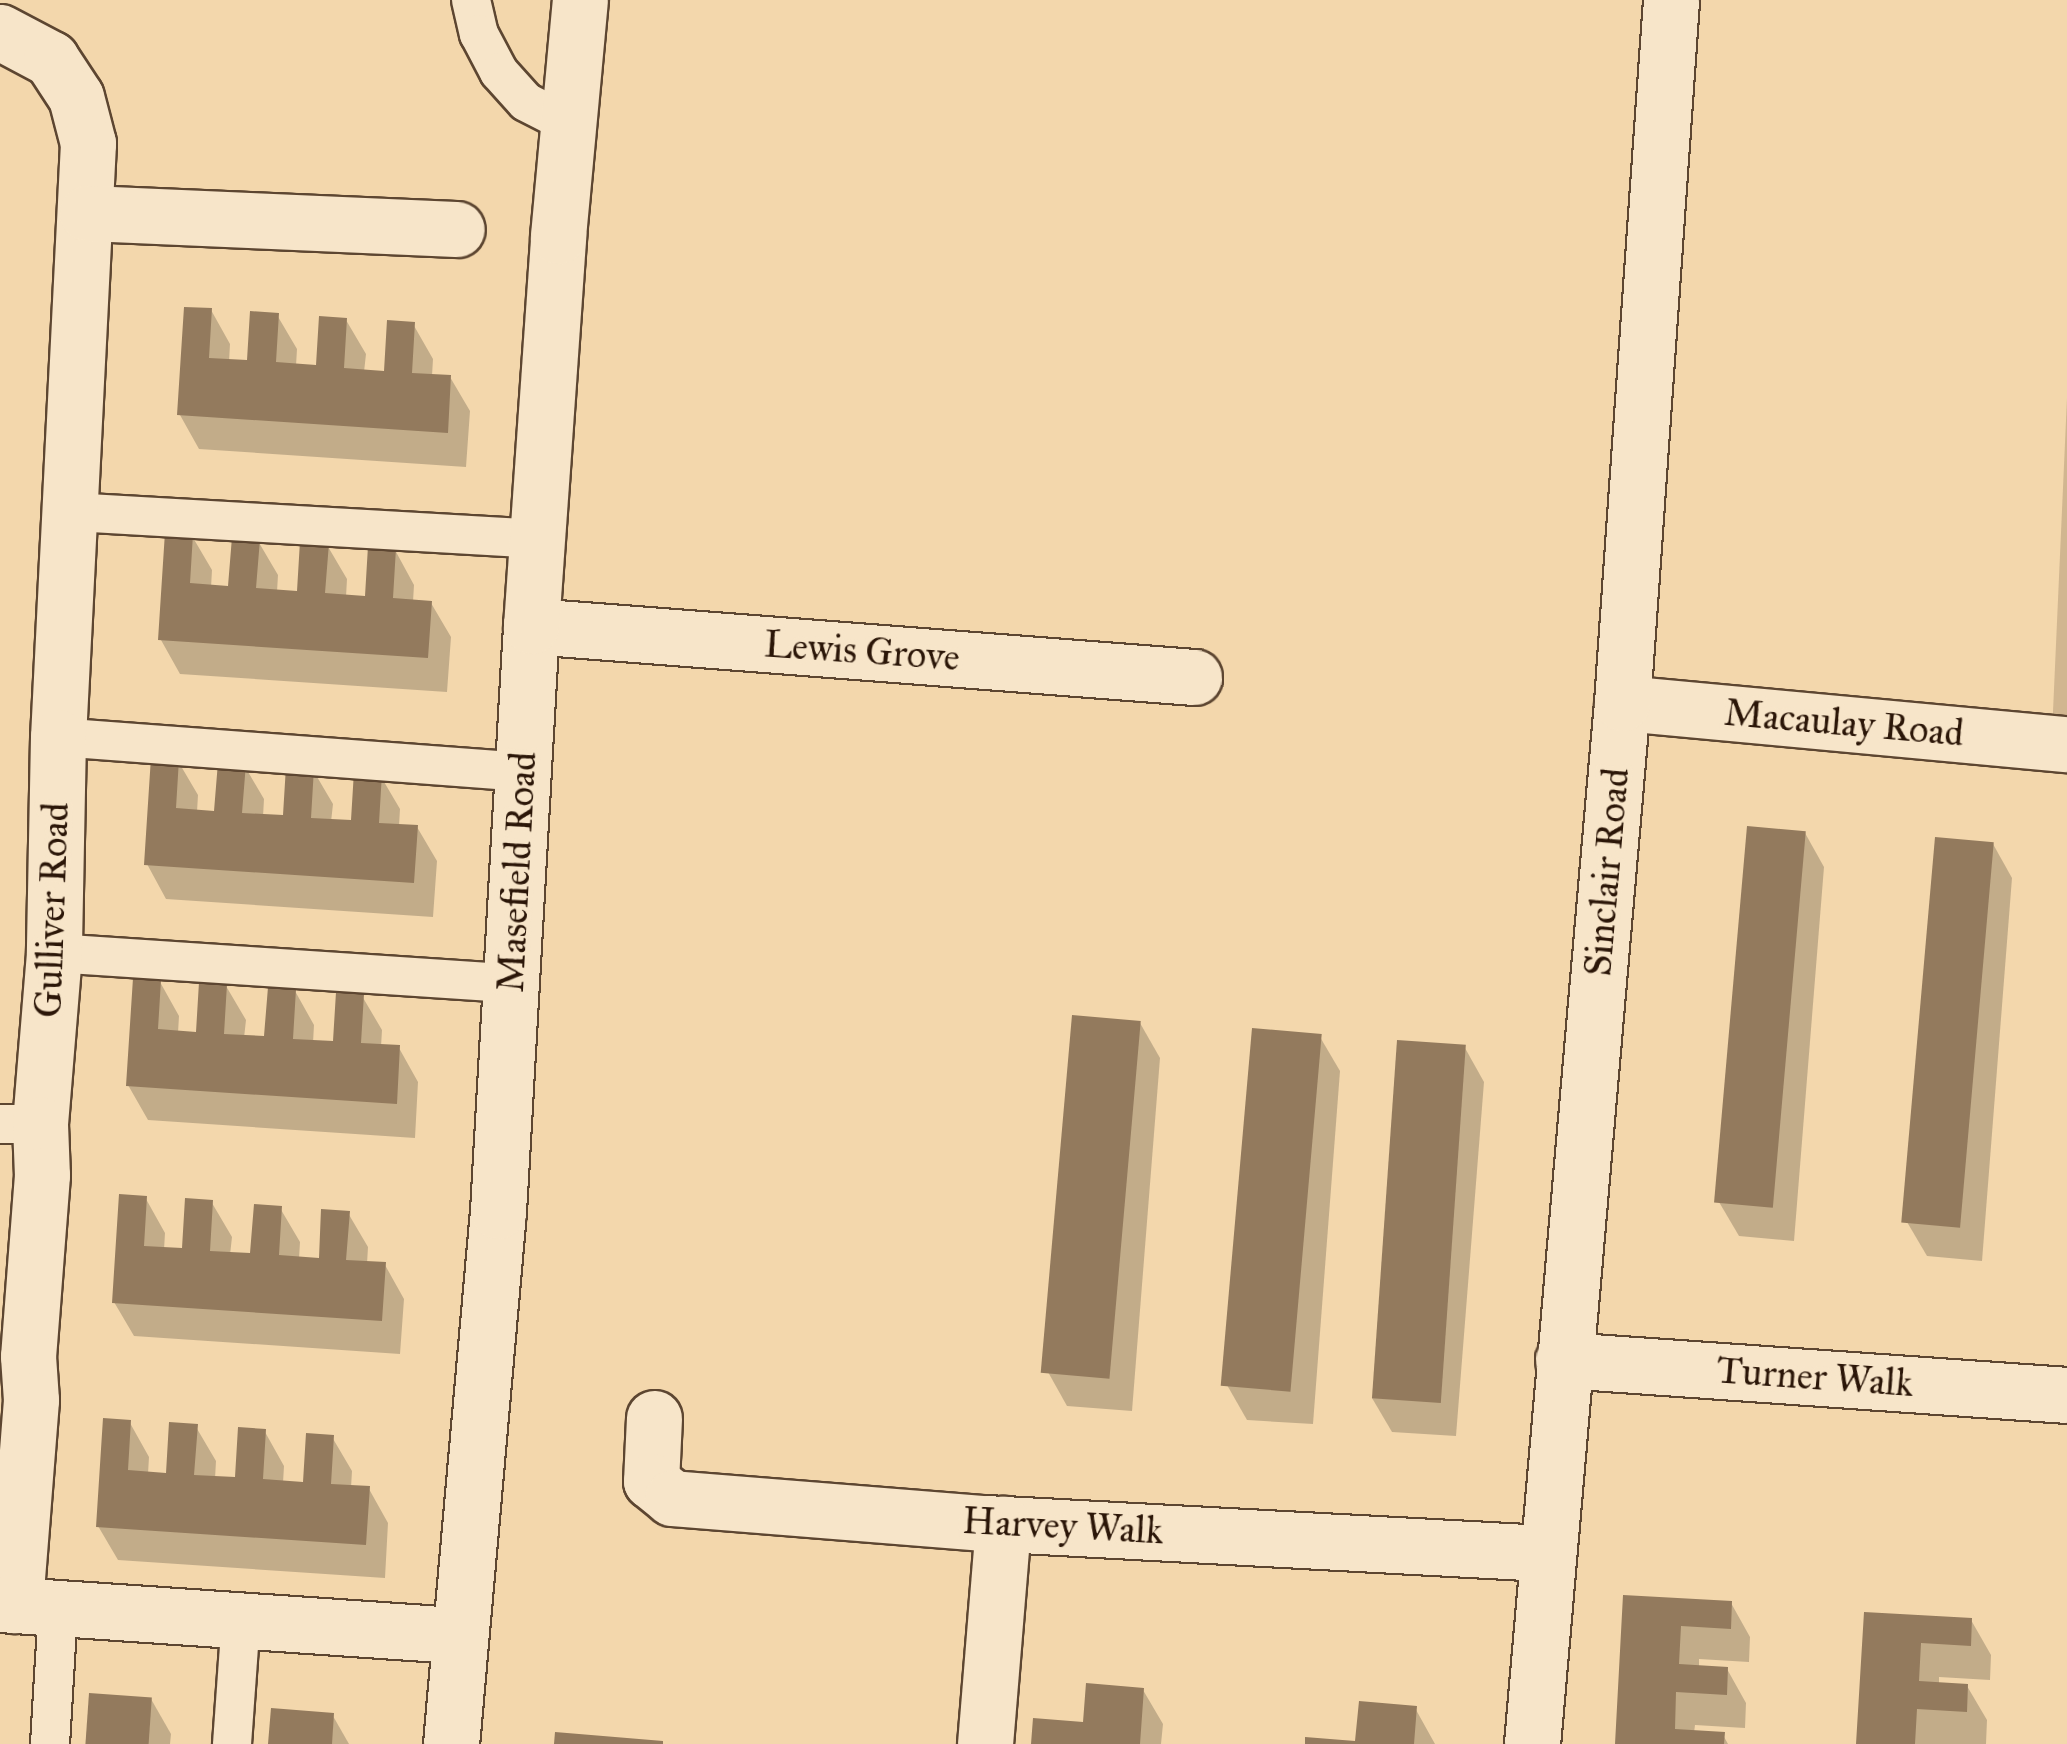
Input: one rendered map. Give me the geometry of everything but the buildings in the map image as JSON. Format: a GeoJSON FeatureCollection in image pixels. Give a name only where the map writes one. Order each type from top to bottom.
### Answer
{"type":"FeatureCollection","features":[{"type":"Feature","properties":{"kind":"street","name":"Masefield Road"},"geometry":{"type":"LineString","coordinates":[[451,1744],[481,1430],[530,626],[580,0]]}},
{"type":"Feature","properties":{"kind":"street","name":"Sinclair Road"},"geometry":{"type":"LineString","coordinates":[[1532,1744],[1545,1553],[1622,703],[1672,0]]}},
{"type":"Feature","properties":{"kind":"street","name":"Gulliver Road"},"geometry":{"type":"LineString","coordinates":[[0,32],[51,60],[76,97],[88,142],[58,738],[54,953],[20,1124],[42,1175],[14,1355],[31,1400],[24,1606]]}},
{"type":"Feature","properties":{"kind":"street"},"geometry":{"type":"LineString","coordinates":[[86,214],[456,229]]}},
{"type":"Feature","properties":{"kind":"street","name":"Lewis Grove"},"geometry":{"type":"LineString","coordinates":[[530,626],[1194,676]]}},
{"type":"Feature","properties":{"kind":"street","name":"Macaulay Road"},"geometry":{"type":"LineString","coordinates":[[1622,703],[2067,744]]}},
{"type":"Feature","properties":{"kind":"street","name":"Turner Walk"},"geometry":{"type":"LineString","coordinates":[[1563,1360],[2067,1395]]}},
{"type":"Feature","properties":{"kind":"street","name":"Harvey Walk"},"geometry":{"type":"LineString","coordinates":[[654,1418],[651,1481],[672,1498],[1003,1524],[1545,1553]]}},
{"type":"Feature","properties":{"kind":"street"},"geometry":{"type":"LineString","coordinates":[[985,1744],[1003,1524]]}},
{"type":"Feature","properties":{"kind":"street"},"geometry":{"type":"LineString","coordinates":[[24,1606],[460,1635]]}},
{"type":"Feature","properties":{"kind":"lane"},"geometry":{"type":"LineString","coordinates":[[471,0],[479,34],[500,72],[526,102],[569,124]]}},
{"type":"Feature","properties":{"kind":"lane"},"geometry":{"type":"LineString","coordinates":[[72,512],[538,539]]}},
{"type":"Feature","properties":{"kind":"lane"},"geometry":{"type":"LineString","coordinates":[[58,738],[522,772]]}},
{"type":"Feature","properties":{"kind":"lane"},"geometry":{"type":"LineString","coordinates":[[54,953],[510,982]]}},
{"type":"Feature","properties":{"kind":"lane"},"geometry":{"type":"LineString","coordinates":[[24,1606],[50,1744]]}},
{"type":"Feature","properties":{"kind":"lane"},"geometry":{"type":"LineString","coordinates":[[232,1744],[241,1619]]}},
{"type":"Feature","properties":{"kind":"shaded area"},"geometry":{"type":"Polygon","coordinates":[[[2067,398],[2067,723],[2052,734],[2067,398]]]}}]}
